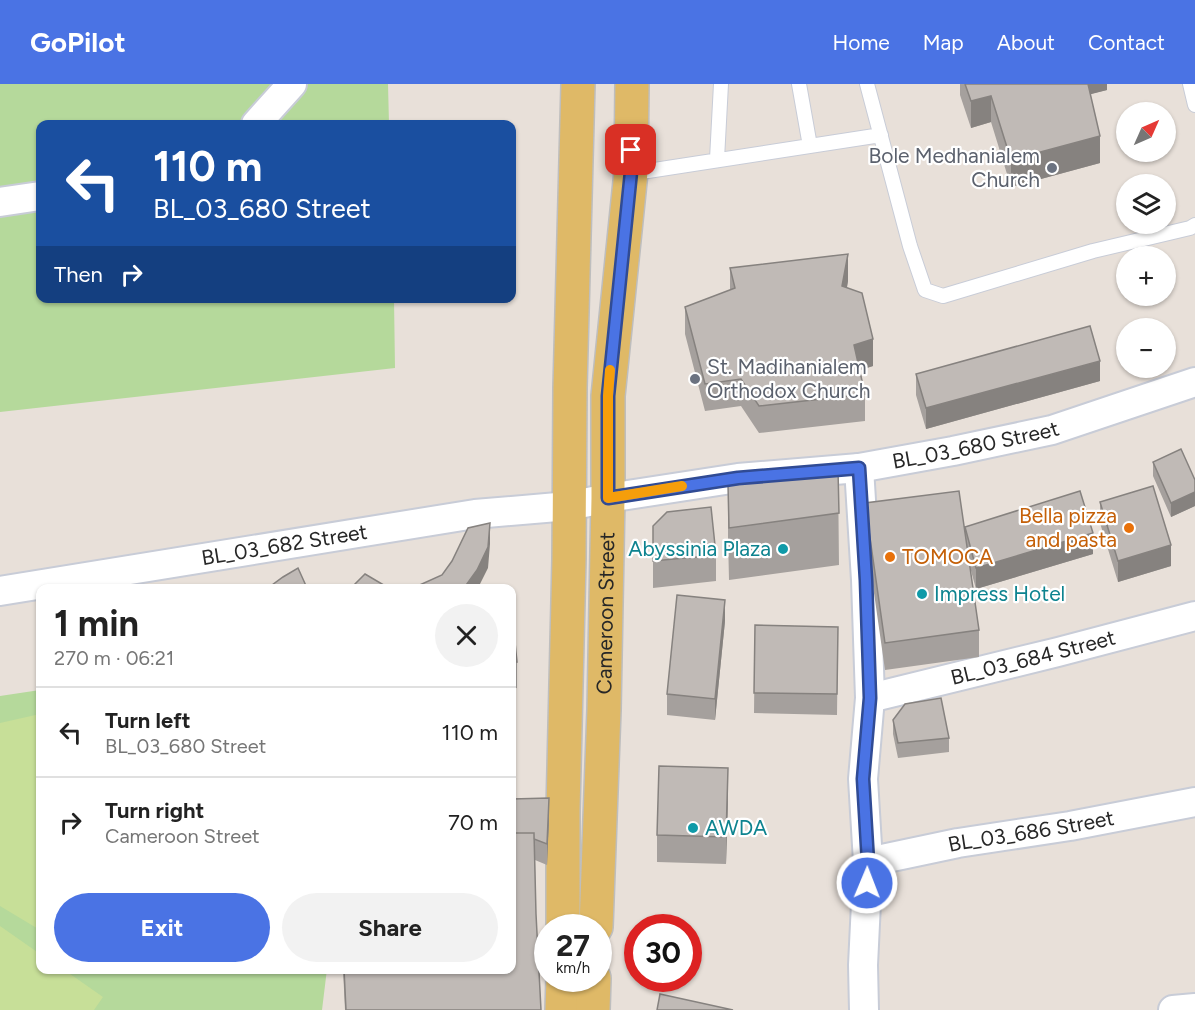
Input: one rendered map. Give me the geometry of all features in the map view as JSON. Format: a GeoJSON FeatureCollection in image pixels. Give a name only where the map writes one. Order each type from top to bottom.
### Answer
{"type":"FeatureCollection","features":[{"type":"Feature","properties":{"kind":"main road","name":"Cameroon Street"},"geometry":{"type":"LineString","coordinates":[[562,914],[570,388],[578,84]]}},
{"type":"Feature","properties":{"kind":"main road","name":"Cameroon Street"},"geometry":{"type":"LineString","coordinates":[[597,914],[601,825],[608,396],[631,172],[632,84]]}},
{"type":"Feature","properties":{"kind":"main road"},"geometry":{"type":"LineString","coordinates":[[562,1010],[563,992]]}},
{"type":"Feature","properties":{"kind":"main road"},"geometry":{"type":"LineString","coordinates":[[593,1010],[594,992]]}},
{"type":"Feature","properties":{"kind":"street"},"geometry":{"type":"LineString","coordinates":[[260,120],[292,84]]}},
{"type":"Feature","properties":{"kind":"street"},"geometry":{"type":"LineString","coordinates":[[0,202],[36,197]]}},
{"type":"Feature","properties":{"kind":"street","name":"BL_03_680 Street"},"geometry":{"type":"LineString","coordinates":[[608,498],[738,478],[859,468],[953,451],[1052,430],[1195,382]]}},
{"type":"Feature","properties":{"kind":"street"},"geometry":{"type":"LineString","coordinates":[[859,468],[870,698],[863,779],[868,862],[863,965],[864,1010]]}},
{"type":"Feature","properties":{"kind":"street","name":"BL_03_682 Street"},"geometry":{"type":"LineString","coordinates":[[43,584],[475,514],[569,506],[608,498]]}},
{"type":"Feature","properties":{"kind":"street","name":"BL_03_682 Street"},"geometry":{"type":"LineString","coordinates":[[0,591],[36,585]]}},
{"type":"Feature","properties":{"kind":"street","name":"BL_03_684 Street"},"geometry":{"type":"LineString","coordinates":[[870,698],[1195,616]]}},
{"type":"Feature","properties":{"kind":"street","name":"BL_03_686 Street"},"geometry":{"type":"LineString","coordinates":[[868,862],[958,843],[1070,826],[1195,802]]}},
{"type":"Feature","properties":{"kind":"street"},"geometry":{"type":"LineString","coordinates":[[1173,1010],[1195,1008]]}},
{"type":"Feature","properties":{"kind":"lane"},"geometry":{"type":"LineString","coordinates":[[717,159],[721,84]]}},
{"type":"Feature","properties":{"kind":"lane"},"geometry":{"type":"LineString","coordinates":[[799,84],[810,146]]}},
{"type":"Feature","properties":{"kind":"lane"},"geometry":{"type":"LineString","coordinates":[[867,84],[916,264],[925,290],[933,294],[943,296],[1093,250],[1195,225]]}},
{"type":"Feature","properties":{"kind":"lane"},"geometry":{"type":"LineString","coordinates":[[1190,84],[1195,105]]}},
{"type":"Feature","properties":{"kind":"lane"},"geometry":{"type":"LineString","coordinates":[[631,172],[881,135]]}},
{"type":"Feature","properties":{"kind":"green space"},"geometry":{"type":"Polygon","coordinates":[[[0,84],[388,84],[389,120],[36,120],[36,303],[394,303],[395,368],[0,412],[0,84]]]}},
{"type":"Feature","properties":{"kind":"green space"},"geometry":{"type":"Polygon","coordinates":[[[36,691],[36,974],[326,974],[322,1010],[0,1010],[0,696],[36,691]]]}},
{"type":"Feature","properties":{"kind":"green space"},"geometry":{"type":"Polygon","coordinates":[[[36,715],[36,928],[0,906],[0,723],[36,715]]]}},
{"type":"Feature","properties":{"kind":"green space"},"geometry":{"type":"Polygon","coordinates":[[[0,926],[36,951],[36,974],[70,974],[103,997],[94,1010],[0,1010],[0,926]]]}},
{"type":"Feature","properties":{"kind":"building"},"geometry":{"type":"Polygon","coordinates":[[[965,84],[1088,84],[1100,136],[1011,160],[991,96],[971,101],[965,84]]]}},
{"type":"Feature","properties":{"kind":"building"},"geometry":{"type":"Polygon","coordinates":[[[848,254],[842,286],[862,293],[873,339],[854,345],[865,394],[759,406],[741,379],[705,384],[685,307],[735,288],[730,268],[848,254]]]}},
{"type":"Feature","properties":{"kind":"building"},"geometry":{"type":"Polygon","coordinates":[[[1090,326],[1100,361],[926,408],[916,374],[1090,326]]]}},
{"type":"Feature","properties":{"kind":"building"},"geometry":{"type":"Polygon","coordinates":[[[1181,449],[1195,480],[1195,492],[1171,503],[1153,462],[1181,449]]]}},
{"type":"Feature","properties":{"kind":"building"},"geometry":{"type":"Polygon","coordinates":[[[838,470],[839,513],[729,528],[728,485],[838,470]]]}},
{"type":"Feature","properties":{"kind":"building"},"geometry":{"type":"Polygon","coordinates":[[[1153,486],[1171,545],[1118,561],[1100,502],[1153,486]]]}},
{"type":"Feature","properties":{"kind":"building","name":"Impress Hotel"},"geometry":{"type":"Polygon","coordinates":[[[959,491],[979,630],[885,643],[865,503],[959,491]]]}},
{"type":"Feature","properties":{"kind":"building"},"geometry":{"type":"Polygon","coordinates":[[[1080,491],[1093,533],[976,568],[965,527],[1080,491]]]}},
{"type":"Feature","properties":{"kind":"building"},"geometry":{"type":"Polygon","coordinates":[[[711,507],[716,555],[653,561],[653,526],[667,512],[711,507]]]}},
{"type":"Feature","properties":{"kind":"building"},"geometry":{"type":"Polygon","coordinates":[[[490,523],[488,547],[477,570],[467,584],[422,584],[442,575],[452,561],[468,528],[490,523]]]}},
{"type":"Feature","properties":{"kind":"building"},"geometry":{"type":"Polygon","coordinates":[[[298,568],[305,584],[273,584],[298,568]]]}},
{"type":"Feature","properties":{"kind":"building"},"geometry":{"type":"Polygon","coordinates":[[[365,574],[382,584],[355,584],[365,574]]]}},
{"type":"Feature","properties":{"kind":"building"},"geometry":{"type":"Polygon","coordinates":[[[677,595],[725,600],[715,699],[667,694],[677,595]]]}},
{"type":"Feature","properties":{"kind":"building"},"geometry":{"type":"Polygon","coordinates":[[[755,625],[838,627],[837,694],[754,693],[755,625]]]}},
{"type":"Feature","properties":{"kind":"building"},"geometry":{"type":"Polygon","coordinates":[[[941,698],[949,738],[898,743],[893,720],[905,704],[941,698]]]}},
{"type":"Feature","properties":{"kind":"building","name":"AWDA"},"geometry":{"type":"Polygon","coordinates":[[[659,766],[728,768],[726,837],[657,835],[659,766]]]}},
{"type":"Feature","properties":{"kind":"building"},"geometry":{"type":"Polygon","coordinates":[[[549,798],[547,844],[534,839],[534,833],[516,833],[516,799],[549,798]]]}},
{"type":"Feature","properties":{"kind":"building"},"geometry":{"type":"Polygon","coordinates":[[[516,833],[534,833],[536,914],[534,914],[534,992],[540,992],[541,1010],[346,1010],[344,974],[516,974],[516,833]]]}},
{"type":"Feature","properties":{"kind":"building"},"geometry":{"type":"Polygon","coordinates":[[[660,994],[733,1010],[657,1010],[660,994]]]}},
{"type":"Feature","properties":{"kind":"slow traffic"},"geometry":{"type":"LineString","coordinates":[[610,370],[608,498],[682,486]]}},
{"type":"Feature","properties":{"kind":"place","name":"Bole Medhanialem Church"},"geometry":{"type":"Point","coordinates":[1052,168]}},
{"type":"Feature","properties":{"kind":"place","name":"St. Madihanialem Orthodox Church"},"geometry":{"type":"Point","coordinates":[695,379]}},
{"type":"Feature","properties":{"kind":"place","name":"Bella pizza and pasta"},"geometry":{"type":"Point","coordinates":[1129,528]}},
{"type":"Feature","properties":{"kind":"place","name":"Abyssinia Plaza"},"geometry":{"type":"Point","coordinates":[783,549]}},
{"type":"Feature","properties":{"kind":"place","name":"TOMOCA"},"geometry":{"type":"Point","coordinates":[890,557]}},
{"type":"Feature","properties":{"kind":"place","name":"Impress Hotel"},"geometry":{"type":"Point","coordinates":[922,594]}},
{"type":"Feature","properties":{"kind":"place","name":"AWDA"},"geometry":{"type":"Point","coordinates":[693,828]}},
{"type":"Feature","properties":{"kind":"route"},"geometry":{"type":"LineString","coordinates":[[631,150],[631,172],[608,396],[608,498],[738,478],[859,468],[870,698],[863,779],[868,862],[867,883]]}}]}
